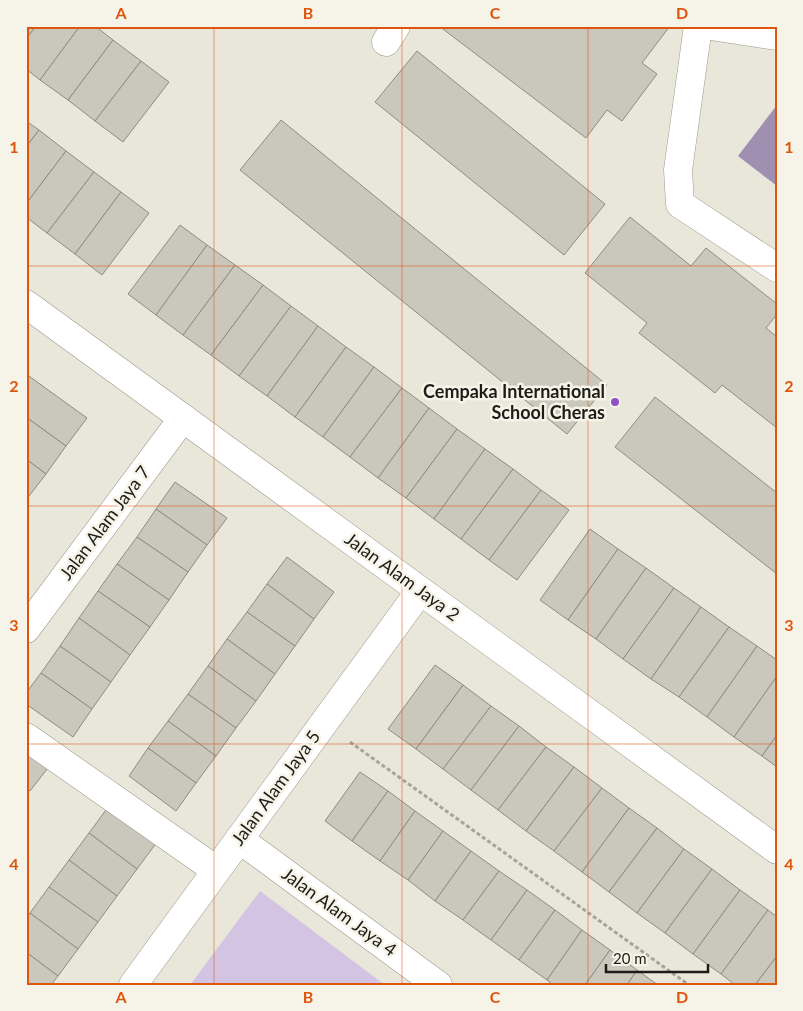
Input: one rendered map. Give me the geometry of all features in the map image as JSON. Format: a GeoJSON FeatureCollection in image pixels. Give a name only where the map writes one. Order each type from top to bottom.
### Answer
{"type":"FeatureCollection","features":[{"type":"Feature","properties":{"kind":"street"},"geometry":{"type":"LineString","coordinates":[[698,26],[678,170],[680,204],[777,268]]}},
{"type":"Feature","properties":{"kind":"street"},"geometry":{"type":"LineString","coordinates":[[711,26],[777,36]]}},
{"type":"Feature","properties":{"kind":"street","name":"Jalan Alam Jaya 2"},"geometry":{"type":"LineString","coordinates":[[26,304],[777,850]]}},
{"type":"Feature","properties":{"kind":"street","name":"Jalan Alam Jaya 7"},"geometry":{"type":"LineString","coordinates":[[26,629],[183,418]]}},
{"type":"Feature","properties":{"kind":"street","name":"Jalan Alam Jaya 5"},"geometry":{"type":"LineString","coordinates":[[134,985],[420,591]]}},
{"type":"Feature","properties":{"kind":"street"},"geometry":{"type":"LineString","coordinates":[[26,736],[216,870]]}},
{"type":"Feature","properties":{"kind":"street","name":"Jalan Alam Jaya 4"},"geometry":{"type":"LineString","coordinates":[[239,839],[438,985]]}},
{"type":"Feature","properties":{"kind":"path"},"geometry":{"type":"LineString","coordinates":[[324,723],[689,985]]}},
{"type":"Feature","properties":{"kind":"shaded area"},"geometry":{"type":"Polygon","coordinates":[[[777,105],[777,186],[738,156],[777,105]]]}},
{"type":"Feature","properties":{"kind":"shaded area"},"geometry":{"type":"Polygon","coordinates":[[[260,891],[385,985],[190,985],[260,891]]]}},
{"type":"Feature","properties":{"kind":"building"},"geometry":{"type":"Polygon","coordinates":[[[26,26],[36,26],[26,39],[26,26]]]}},
{"type":"Feature","properties":{"kind":"building"},"geometry":{"type":"Polygon","coordinates":[[[36,26],[80,26],[40,80],[26,69],[26,39],[36,26]]]}},
{"type":"Feature","properties":{"kind":"building"},"geometry":{"type":"Polygon","coordinates":[[[80,26],[95,26],[113,40],[68,100],[40,80],[80,26]]]}},
{"type":"Feature","properties":{"kind":"building"},"geometry":{"type":"Polygon","coordinates":[[[439,26],[670,26],[642,63],[657,74],[622,121],[607,110],[586,138],[439,26]]]}},
{"type":"Feature","properties":{"kind":"building"},"geometry":{"type":"Polygon","coordinates":[[[113,40],[141,61],[95,121],[68,100],[113,40]]]}},
{"type":"Feature","properties":{"kind":"building"},"geometry":{"type":"Polygon","coordinates":[[[417,51],[605,204],[564,255],[375,102],[417,51]]]}},
{"type":"Feature","properties":{"kind":"building"},"geometry":{"type":"Polygon","coordinates":[[[141,61],[169,82],[123,142],[95,121],[141,61]]]}},
{"type":"Feature","properties":{"kind":"building"},"geometry":{"type":"Polygon","coordinates":[[[281,120],[607,385],[567,434],[240,170],[281,120]]]}},
{"type":"Feature","properties":{"kind":"building"},"geometry":{"type":"Polygon","coordinates":[[[26,121],[39,130],[26,147],[26,121]]]}},
{"type":"Feature","properties":{"kind":"building"},"geometry":{"type":"Polygon","coordinates":[[[39,130],[66,151],[26,204],[26,147],[39,130]]]}},
{"type":"Feature","properties":{"kind":"building"},"geometry":{"type":"Polygon","coordinates":[[[66,151],[94,172],[47,233],[26,217],[26,204],[66,151]]]}},
{"type":"Feature","properties":{"kind":"building"},"geometry":{"type":"Polygon","coordinates":[[[94,172],[121,192],[75,254],[47,233],[94,172]]]}},
{"type":"Feature","properties":{"kind":"building"},"geometry":{"type":"Polygon","coordinates":[[[121,192],[149,213],[102,275],[75,254],[121,192]]]}},
{"type":"Feature","properties":{"kind":"building"},"geometry":{"type":"Polygon","coordinates":[[[630,217],[691,266],[706,248],[777,304],[777,314],[766,328],[777,337],[777,428],[722,385],[715,393],[639,333],[647,323],[585,273],[630,217]]]}},
{"type":"Feature","properties":{"kind":"building"},"geometry":{"type":"Polygon","coordinates":[[[180,225],[207,245],[156,315],[128,294],[180,225]]]}},
{"type":"Feature","properties":{"kind":"building"},"geometry":{"type":"Polygon","coordinates":[[[207,245],[235,265],[183,335],[156,315],[207,245]]]}},
{"type":"Feature","properties":{"kind":"building"},"geometry":{"type":"Polygon","coordinates":[[[235,265],[263,285],[211,355],[183,335],[235,265]]]}},
{"type":"Feature","properties":{"kind":"building"},"geometry":{"type":"Polygon","coordinates":[[[263,285],[291,306],[239,376],[211,355],[263,285]]]}},
{"type":"Feature","properties":{"kind":"building"},"geometry":{"type":"Polygon","coordinates":[[[291,306],[318,326],[267,396],[239,376],[291,306]]]}},
{"type":"Feature","properties":{"kind":"building"},"geometry":{"type":"Polygon","coordinates":[[[318,326],[346,347],[295,417],[267,396],[318,326]]]}},
{"type":"Feature","properties":{"kind":"building"},"geometry":{"type":"Polygon","coordinates":[[[346,347],[374,367],[323,437],[295,417],[346,347]]]}},
{"type":"Feature","properties":{"kind":"building"},"geometry":{"type":"Polygon","coordinates":[[[374,367],[402,388],[350,457],[323,437],[374,367]]]}},
{"type":"Feature","properties":{"kind":"building"},"geometry":{"type":"Polygon","coordinates":[[[26,374],[87,418],[66,446],[26,417],[26,374]]]}},
{"type":"Feature","properties":{"kind":"building"},"geometry":{"type":"Polygon","coordinates":[[[402,388],[429,408],[378,478],[350,457],[402,388]]]}},
{"type":"Feature","properties":{"kind":"building"},"geometry":{"type":"Polygon","coordinates":[[[655,397],[777,493],[777,574],[615,447],[655,397]]]}},
{"type":"Feature","properties":{"kind":"building"},"geometry":{"type":"Polygon","coordinates":[[[429,408],[457,429],[406,498],[378,478],[429,408]]]}},
{"type":"Feature","properties":{"kind":"building"},"geometry":{"type":"Polygon","coordinates":[[[26,417],[66,446],[46,474],[26,459],[26,417]]]}},
{"type":"Feature","properties":{"kind":"building"},"geometry":{"type":"Polygon","coordinates":[[[457,429],[485,449],[434,519],[406,498],[457,429]]]}},
{"type":"Feature","properties":{"kind":"building"},"geometry":{"type":"Polygon","coordinates":[[[485,449],[513,469],[461,539],[434,519],[485,449]]]}},
{"type":"Feature","properties":{"kind":"building"},"geometry":{"type":"Polygon","coordinates":[[[26,459],[46,474],[26,500],[26,459]]]}},
{"type":"Feature","properties":{"kind":"building"},"geometry":{"type":"Polygon","coordinates":[[[513,469],[541,490],[489,560],[461,539],[513,469]]]}},
{"type":"Feature","properties":{"kind":"building"},"geometry":{"type":"Polygon","coordinates":[[[175,482],[227,518],[207,545],[156,509],[175,482]]]}},
{"type":"Feature","properties":{"kind":"building"},"geometry":{"type":"Polygon","coordinates":[[[541,490],[569,510],[517,580],[489,560],[541,490]]]}},
{"type":"Feature","properties":{"kind":"building"},"geometry":{"type":"Polygon","coordinates":[[[156,509],[207,545],[188,572],[137,537],[156,509]]]}},
{"type":"Feature","properties":{"kind":"building"},"geometry":{"type":"Polygon","coordinates":[[[590,529],[618,549],[568,620],[540,600],[590,529]]]}},
{"type":"Feature","properties":{"kind":"building"},"geometry":{"type":"Polygon","coordinates":[[[137,537],[188,572],[169,600],[117,564],[137,537]]]}},
{"type":"Feature","properties":{"kind":"building"},"geometry":{"type":"Polygon","coordinates":[[[618,549],[646,568],[596,639],[568,620],[618,549]]]}},
{"type":"Feature","properties":{"kind":"building"},"geometry":{"type":"Polygon","coordinates":[[[287,557],[334,592],[314,619],[267,584],[287,557]]]}},
{"type":"Feature","properties":{"kind":"building"},"geometry":{"type":"Polygon","coordinates":[[[117,564],[169,600],[150,627],[98,591],[117,564]]]}},
{"type":"Feature","properties":{"kind":"building"},"geometry":{"type":"Polygon","coordinates":[[[646,568],[674,588],[623,659],[596,639],[646,568]]]}},
{"type":"Feature","properties":{"kind":"building"},"geometry":{"type":"Polygon","coordinates":[[[267,584],[314,619],[295,646],[247,612],[267,584]]]}},
{"type":"Feature","properties":{"kind":"building"},"geometry":{"type":"Polygon","coordinates":[[[674,588],[701,607],[651,679],[623,659],[674,588]]]}},
{"type":"Feature","properties":{"kind":"building"},"geometry":{"type":"Polygon","coordinates":[[[98,591],[150,627],[130,655],[79,618],[98,591]]]}},
{"type":"Feature","properties":{"kind":"building"},"geometry":{"type":"Polygon","coordinates":[[[701,607],[729,627],[679,697],[651,679],[701,607]]]}},
{"type":"Feature","properties":{"kind":"building"},"geometry":{"type":"Polygon","coordinates":[[[247,612],[295,646],[275,674],[227,639],[247,612]]]}},
{"type":"Feature","properties":{"kind":"building"},"geometry":{"type":"Polygon","coordinates":[[[79,618],[130,655],[111,682],[60,646],[79,618]]]}},
{"type":"Feature","properties":{"kind":"building"},"geometry":{"type":"Polygon","coordinates":[[[729,627],[757,646],[707,717],[679,697],[729,627]]]}},
{"type":"Feature","properties":{"kind":"building"},"geometry":{"type":"Polygon","coordinates":[[[227,639],[275,674],[256,701],[208,666],[227,639]]]}},
{"type":"Feature","properties":{"kind":"building"},"geometry":{"type":"Polygon","coordinates":[[[60,646],[111,682],[92,709],[41,673],[60,646]]]}},
{"type":"Feature","properties":{"kind":"building"},"geometry":{"type":"Polygon","coordinates":[[[757,646],[777,660],[777,676],[734,737],[707,717],[757,646]]]}},
{"type":"Feature","properties":{"kind":"building"},"geometry":{"type":"Polygon","coordinates":[[[435,665],[463,685],[416,749],[388,729],[435,665]]]}},
{"type":"Feature","properties":{"kind":"building"},"geometry":{"type":"Polygon","coordinates":[[[208,666],[256,701],[236,728],[188,694],[208,666]]]}},
{"type":"Feature","properties":{"kind":"building"},"geometry":{"type":"Polygon","coordinates":[[[41,673],[92,709],[73,737],[26,704],[26,693],[41,673]]]}},
{"type":"Feature","properties":{"kind":"building"},"geometry":{"type":"Polygon","coordinates":[[[777,676],[777,735],[762,756],[734,737],[777,676]]]}},
{"type":"Feature","properties":{"kind":"building"},"geometry":{"type":"Polygon","coordinates":[[[463,685],[491,706],[443,769],[416,749],[463,685]]]}},
{"type":"Feature","properties":{"kind":"building"},"geometry":{"type":"Polygon","coordinates":[[[188,694],[236,728],[216,756],[168,721],[188,694]]]}},
{"type":"Feature","properties":{"kind":"building"},"geometry":{"type":"Polygon","coordinates":[[[491,706],[519,726],[471,790],[443,769],[491,706]]]}},
{"type":"Feature","properties":{"kind":"building"},"geometry":{"type":"Polygon","coordinates":[[[168,721],[216,756],[196,783],[148,748],[168,721]]]}},
{"type":"Feature","properties":{"kind":"building"},"geometry":{"type":"Polygon","coordinates":[[[519,726],[546,747],[498,810],[471,790],[519,726]]]}},
{"type":"Feature","properties":{"kind":"building"},"geometry":{"type":"Polygon","coordinates":[[[777,735],[777,767],[762,756],[777,735]]]}},
{"type":"Feature","properties":{"kind":"building"},"geometry":{"type":"Polygon","coordinates":[[[26,746],[51,764],[30,791],[26,788],[26,746]]]}},
{"type":"Feature","properties":{"kind":"building"},"geometry":{"type":"Polygon","coordinates":[[[546,747],[574,767],[526,831],[498,810],[546,747]]]}},
{"type":"Feature","properties":{"kind":"building"},"geometry":{"type":"Polygon","coordinates":[[[148,748],[196,783],[176,811],[129,776],[148,748]]]}},
{"type":"Feature","properties":{"kind":"building"},"geometry":{"type":"Polygon","coordinates":[[[574,767],[602,788],[554,851],[526,831],[574,767]]]}},
{"type":"Feature","properties":{"kind":"building"},"geometry":{"type":"Polygon","coordinates":[[[360,772],[388,791],[352,841],[325,821],[360,772]]]}},
{"type":"Feature","properties":{"kind":"building"},"geometry":{"type":"Polygon","coordinates":[[[602,788],[629,808],[582,872],[554,851],[602,788]]]}},
{"type":"Feature","properties":{"kind":"building"},"geometry":{"type":"Polygon","coordinates":[[[388,791],[415,811],[380,861],[352,841],[388,791]]]}},
{"type":"Feature","properties":{"kind":"building"},"geometry":{"type":"Polygon","coordinates":[[[109,806],[157,842],[137,869],[89,833],[109,806]]]}},
{"type":"Feature","properties":{"kind":"building"},"geometry":{"type":"Polygon","coordinates":[[[629,808],[657,828],[609,892],[582,872],[629,808]]]}},
{"type":"Feature","properties":{"kind":"building"},"geometry":{"type":"Polygon","coordinates":[[[415,811],[443,831],[408,880],[380,861],[415,811]]]}},
{"type":"Feature","properties":{"kind":"building"},"geometry":{"type":"Polygon","coordinates":[[[657,828],[684,849],[637,913],[609,892],[657,828]]]}},
{"type":"Feature","properties":{"kind":"building"},"geometry":{"type":"Polygon","coordinates":[[[443,831],[471,851],[435,901],[408,880],[443,831]]]}},
{"type":"Feature","properties":{"kind":"building"},"geometry":{"type":"Polygon","coordinates":[[[89,833],[137,869],[117,896],[69,860],[89,833]]]}},
{"type":"Feature","properties":{"kind":"building"},"geometry":{"type":"Polygon","coordinates":[[[684,849],[712,869],[665,933],[637,913],[684,849]]]}},
{"type":"Feature","properties":{"kind":"building"},"geometry":{"type":"Polygon","coordinates":[[[471,851],[499,871],[463,920],[435,901],[471,851]]]}},
{"type":"Feature","properties":{"kind":"building"},"geometry":{"type":"Polygon","coordinates":[[[69,860],[117,896],[98,922],[49,887],[69,860]]]}},
{"type":"Feature","properties":{"kind":"building"},"geometry":{"type":"Polygon","coordinates":[[[712,869],[740,890],[693,954],[665,933],[712,869]]]}},
{"type":"Feature","properties":{"kind":"building"},"geometry":{"type":"Polygon","coordinates":[[[499,871],[527,890],[491,940],[463,920],[499,871]]]}},
{"type":"Feature","properties":{"kind":"building"},"geometry":{"type":"Polygon","coordinates":[[[49,887],[98,922],[78,949],[30,913],[49,887]]]}},
{"type":"Feature","properties":{"kind":"building"},"geometry":{"type":"Polygon","coordinates":[[[527,890],[555,910],[519,960],[491,940],[527,890]]]}},
{"type":"Feature","properties":{"kind":"building"},"geometry":{"type":"Polygon","coordinates":[[[740,890],[768,910],[721,974],[693,954],[740,890]]]}},
{"type":"Feature","properties":{"kind":"building"},"geometry":{"type":"Polygon","coordinates":[[[555,910],[582,930],[547,980],[519,960],[555,910]]]}},
{"type":"Feature","properties":{"kind":"building"},"geometry":{"type":"Polygon","coordinates":[[[768,910],[777,917],[777,956],[755,985],[735,985],[721,974],[768,910]]]}},
{"type":"Feature","properties":{"kind":"building"},"geometry":{"type":"Polygon","coordinates":[[[30,913],[78,949],[58,976],[26,952],[26,918],[30,913]]]}},
{"type":"Feature","properties":{"kind":"building"},"geometry":{"type":"Polygon","coordinates":[[[582,930],[610,950],[585,985],[553,985],[547,980],[582,930]]]}},
{"type":"Feature","properties":{"kind":"building"},"geometry":{"type":"Polygon","coordinates":[[[610,950],[637,970],[627,985],[585,985],[610,950]]]}},
{"type":"Feature","properties":{"kind":"building"},"geometry":{"type":"Polygon","coordinates":[[[26,952],[58,976],[51,985],[26,985],[26,952]]]}},
{"type":"Feature","properties":{"kind":"building"},"geometry":{"type":"Polygon","coordinates":[[[777,956],[777,985],[755,985],[777,956]]]}},
{"type":"Feature","properties":{"kind":"building"},"geometry":{"type":"Polygon","coordinates":[[[637,970],[658,985],[627,985],[637,970]]]}},
{"type":"Feature","properties":{"kind":"place","name":"Cempaka International School Cheras"},"geometry":{"type":"Point","coordinates":[615,402]}}]}
